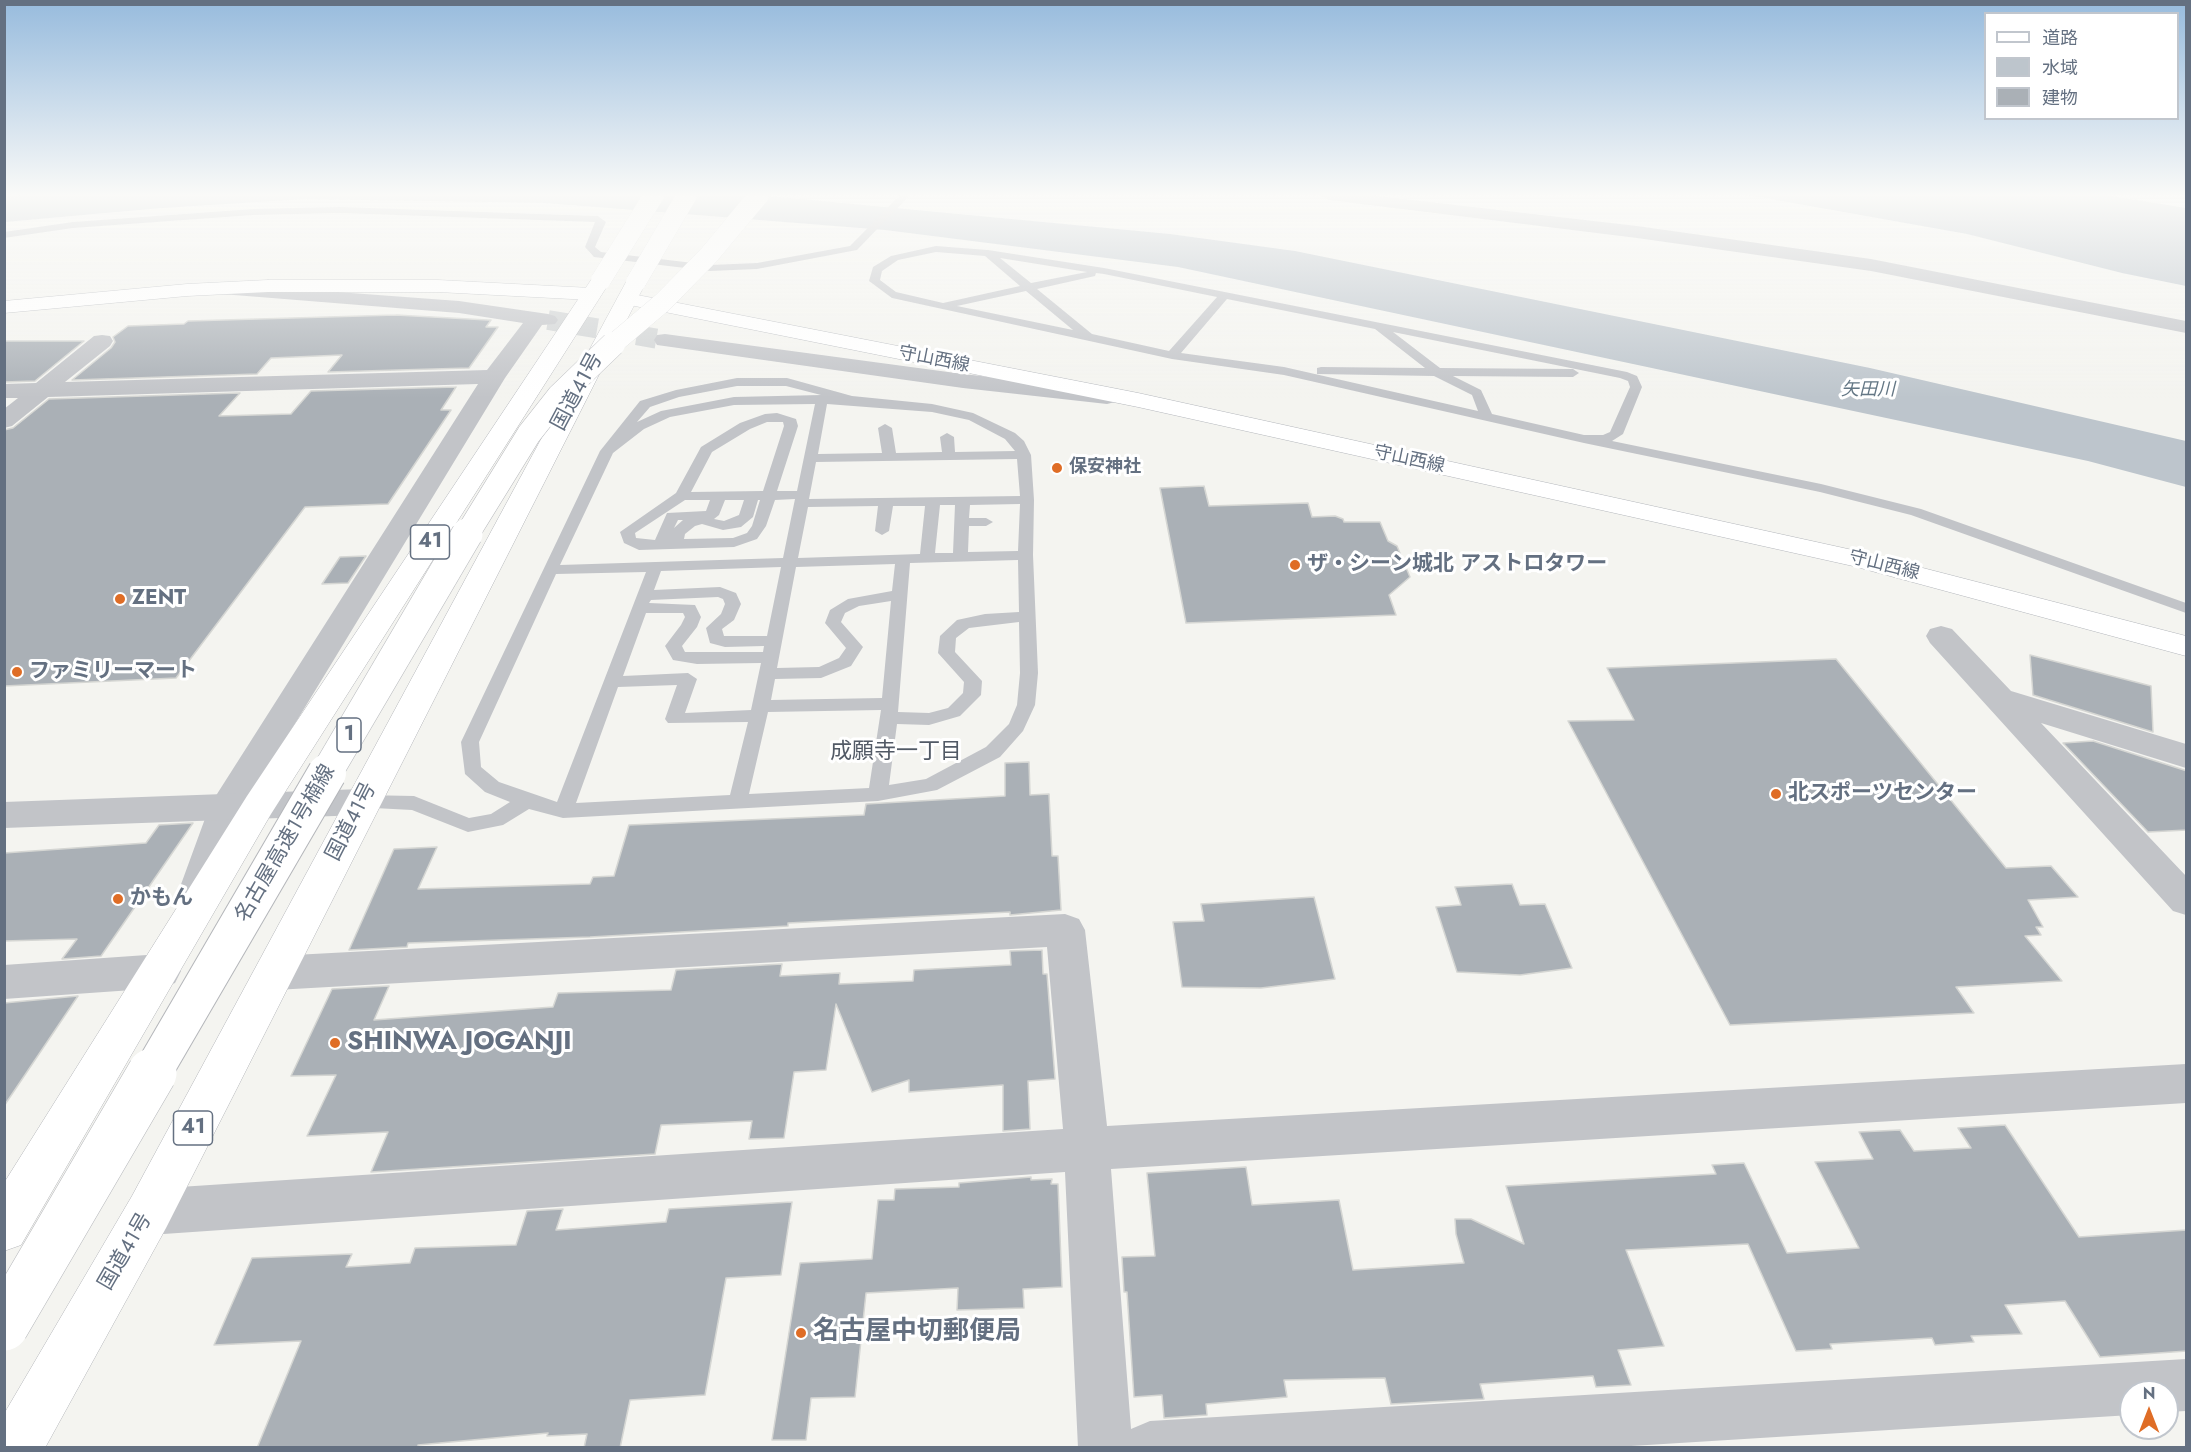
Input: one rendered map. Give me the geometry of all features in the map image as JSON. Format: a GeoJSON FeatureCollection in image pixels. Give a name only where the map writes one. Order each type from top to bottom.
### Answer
{"type":"FeatureCollection","features":[{"type":"Feature","properties":{"kind":"main road","name":"国道41号"},"geometry":{"type":"LineString","coordinates":[[8,1216],[171,955],[244,805],[611,263]]}},
{"type":"Feature","properties":{"kind":"main road","name":"国道41号"},"geometry":{"type":"LineString","coordinates":[[15,1448],[149,1212],[362,802],[647,263]]}},
{"type":"Feature","properties":{"kind":"main road","name":"名古屋高速1号楠線"},"geometry":{"type":"LineString","coordinates":[[4,1282],[516,434],[548,395],[653,300],[689,263]]}},
{"type":"Feature","properties":{"kind":"main road","name":"名古屋高速1号楠線"},"geometry":{"type":"LineString","coordinates":[[4,1326],[458,549],[529,434],[559,396],[591,363],[663,302],[701,263]]}},
{"type":"Feature","properties":{"kind":"main road"},"geometry":{"type":"LineString","coordinates":[[4,307],[211,289],[438,286],[596,287]]}},
{"type":"Feature","properties":{"kind":"main road","name":"守山西線"},"geometry":{"type":"LineString","coordinates":[[631,291],[1857,559],[2187,646]]}},
{"type":"Feature","properties":{"kind":"street"},"geometry":{"type":"LineString","coordinates":[[1855,263],[2187,327]]}},
{"type":"Feature","properties":{"kind":"street"},"geometry":{"type":"LineString","coordinates":[[211,289],[459,307],[543,319],[494,376],[244,805]]}},
{"type":"Feature","properties":{"kind":"street"},"geometry":{"type":"LineString","coordinates":[[4,421],[102,340]]}},
{"type":"Feature","properties":{"kind":"street"},"geometry":{"type":"LineString","coordinates":[[665,340],[963,381],[1138,400]]}},
{"type":"Feature","properties":{"kind":"street"},"geometry":{"type":"LineString","coordinates":[[4,392],[494,376]]}},
{"type":"Feature","properties":{"kind":"street"},"geometry":{"type":"LineString","coordinates":[[1941,636],[2003,699],[2187,900]]}},
{"type":"Feature","properties":{"kind":"street"},"geometry":{"type":"LineString","coordinates":[[2003,699],[2187,756]]}},
{"type":"Feature","properties":{"kind":"street"},"geometry":{"type":"LineString","coordinates":[[4,815],[362,802]]}},
{"type":"Feature","properties":{"kind":"street"},"geometry":{"type":"LineString","coordinates":[[275,973],[1065,930],[1087,1149],[1105,1448]]}},
{"type":"Feature","properties":{"kind":"street"},"geometry":{"type":"LineString","coordinates":[[4,982],[171,955]]}},
{"type":"Feature","properties":{"kind":"street"},"geometry":{"type":"LineString","coordinates":[[149,1212],[1087,1149],[2187,1083]]}},
{"type":"Feature","properties":{"kind":"street"},"geometry":{"type":"LineString","coordinates":[[1150,1448],[2187,1385]]}},
{"type":"Feature","properties":{"kind":"lane"},"geometry":{"type":"LineString","coordinates":[[665,263],[710,268],[757,266],[774,263]]}},
{"type":"Feature","properties":{"kind":"lane"},"geometry":{"type":"LineString","coordinates":[[887,263],[877,269],[874,281],[881,289],[892,295],[1172,355],[1284,371],[1584,439],[1821,488],[1916,512],[2187,608]]}},
{"type":"Feature","properties":{"kind":"lane"},"geometry":{"type":"LineString","coordinates":[[999,263],[1090,339]]}},
{"type":"Feature","properties":{"kind":"lane"},"geometry":{"type":"LineString","coordinates":[[1051,263],[1104,271],[1614,373],[1633,380],[1636,387],[1616,434],[1605,439],[1584,439]]}},
{"type":"Feature","properties":{"kind":"lane"},"geometry":{"type":"LineString","coordinates":[[940,306],[1104,271]]}},
{"type":"Feature","properties":{"kind":"lane"},"geometry":{"type":"LineString","coordinates":[[1172,355],[1224,296]]}},
{"type":"Feature","properties":{"kind":"lane"},"geometry":{"type":"LineString","coordinates":[[1377,326],[1440,374],[1477,393],[1487,417]]}},
{"type":"Feature","properties":{"kind":"lane"},"geometry":{"type":"LineString","coordinates":[[1284,371],[1440,374],[1614,373]]}},
{"type":"Feature","properties":{"kind":"lane"},"geometry":{"type":"LineString","coordinates":[[608,451],[639,426],[666,414],[696,406],[734,401],[822,399],[886,402],[973,417],[1010,436],[1019,444],[1024,455],[1027,500],[1025,555],[1029,673],[1026,705],[1017,727],[993,752],[930,785],[878,794],[563,811],[525,801],[492,787],[472,769],[470,742],[550,570],[608,451],[645,404],[676,394],[736,382],[787,382],[851,400]]}},
{"type":"Feature","properties":{"kind":"lane"},"geometry":{"type":"LineString","coordinates":[[738,801],[768,674],[822,399]]}},
{"type":"Feature","properties":{"kind":"lane"},"geometry":{"type":"LineString","coordinates":[[765,418],[789,419],[791,426],[768,495],[759,526],[752,536],[734,542],[639,545],[629,540],[627,532],[682,496],[706,450],[745,426],[765,418]]}},
{"type":"Feature","properties":{"kind":"lane"},"geometry":{"type":"LineString","coordinates":[[885,428],[890,457]]}},
{"type":"Feature","properties":{"kind":"lane"},"geometry":{"type":"LineString","coordinates":[[947,437],[949,456]]}},
{"type":"Feature","properties":{"kind":"lane"},"geometry":{"type":"LineString","coordinates":[[812,458],[1024,455]]}},
{"type":"Feature","properties":{"kind":"lane"},"geometry":{"type":"LineString","coordinates":[[676,544],[678,533],[690,522],[704,520],[723,526],[736,524],[746,516],[752,495]]}},
{"type":"Feature","properties":{"kind":"lane"},"geometry":{"type":"LineString","coordinates":[[682,496],[768,495],[803,499],[886,501],[1027,500]]}},
{"type":"Feature","properties":{"kind":"lane"},"geometry":{"type":"LineString","coordinates":[[660,545],[672,516],[712,515],[718,496]]}},
{"type":"Feature","properties":{"kind":"lane"},"geometry":{"type":"LineString","coordinates":[[960,557],[963,499]]}},
{"type":"Feature","properties":{"kind":"lane"},"geometry":{"type":"LineString","coordinates":[[927,558],[933,500]]}},
{"type":"Feature","properties":{"kind":"lane"},"geometry":{"type":"LineString","coordinates":[[882,531],[886,501]]}},
{"type":"Feature","properties":{"kind":"lane"},"geometry":{"type":"LineString","coordinates":[[961,522],[986,522]]}},
{"type":"Feature","properties":{"kind":"lane"},"geometry":{"type":"LineString","coordinates":[[550,570],[1025,555]]}},
{"type":"Feature","properties":{"kind":"lane"},"geometry":{"type":"LineString","coordinates":[[878,794],[890,711],[903,559]]}},
{"type":"Feature","properties":{"kind":"lane"},"geometry":{"type":"LineString","coordinates":[[563,811],[655,567]]}},
{"type":"Feature","properties":{"kind":"lane"},"geometry":{"type":"LineString","coordinates":[[642,602],[720,592],[730,596],[733,604],[728,616],[714,628],[716,639],[773,649]]}},
{"type":"Feature","properties":{"kind":"lane"},"geometry":{"type":"LineString","coordinates":[[768,674],[821,672],[845,662],[855,647],[833,623],[838,610],[854,602],[875,597],[899,596]]}},
{"type":"Feature","properties":{"kind":"lane"},"geometry":{"type":"LineString","coordinates":[[642,602],[689,608],[693,617],[689,627],[673,646],[679,656],[697,659],[773,649]]}},
{"type":"Feature","properties":{"kind":"lane"},"geometry":{"type":"LineString","coordinates":[[611,682],[687,679],[674,719],[760,711],[890,711],[929,719],[954,712],[972,695],[973,681],[946,653],[948,636],[963,624],[985,619],[1027,616]]}},
{"type":"Feature","properties":{"kind":"lane"},"geometry":{"type":"LineString","coordinates":[[362,802],[414,803],[445,813],[468,825],[496,820],[525,801]]}},
{"type":"Feature","properties":{"kind":"water","name":"矢田川"},"geometry":{"type":"Polygon","coordinates":[[[1144,263],[1353,263],[1870,368],[2186,441],[2186,487],[2088,461],[1178,267],[1144,263]]]}},
{"type":"Feature","properties":{"kind":"water"},"geometry":{"type":"Polygon","coordinates":[[[2081,263],[2186,263],[2186,286],[2081,263]]]}},
{"type":"Feature","properties":{"kind":"building"},"geometry":{"type":"Polygon","coordinates":[[[396,315],[491,320],[486,327],[498,327],[469,368],[328,372],[342,355],[271,358],[257,374],[72,380],[111,348],[115,342],[113,337],[128,326],[184,324],[188,321],[396,315]]]}},
{"type":"Feature","properties":{"kind":"building"},"geometry":{"type":"Polygon","coordinates":[[[4,341],[84,341],[35,381],[4,382],[4,341]]]}},
{"type":"Feature","properties":{"kind":"building"},"geometry":{"type":"Polygon","coordinates":[[[456,387],[441,410],[451,410],[388,504],[305,507],[176,678],[4,686],[4,430],[13,428],[49,399],[240,393],[219,416],[291,414],[311,391],[456,387]]]}},
{"type":"Feature","properties":{"kind":"building","name":"ザ・シーン城北 アストロタワー"},"geometry":{"type":"Polygon","coordinates":[[[1204,486],[1209,506],[1308,503],[1312,517],[1335,516],[1343,519],[1344,522],[1380,522],[1388,541],[1397,546],[1410,577],[1389,595],[1396,615],[1186,623],[1160,488],[1204,486]]]}},
{"type":"Feature","properties":{"kind":"building"},"geometry":{"type":"Polygon","coordinates":[[[366,556],[348,583],[322,584],[340,557],[366,556]]]}},
{"type":"Feature","properties":{"kind":"building"},"geometry":{"type":"Polygon","coordinates":[[[2030,655],[2151,686],[2153,732],[2033,695],[2030,655]]]}},
{"type":"Feature","properties":{"kind":"building","name":"北スポーツセンター"},"geometry":{"type":"Polygon","coordinates":[[[1836,659],[2006,868],[2051,866],[2078,897],[2028,900],[2043,927],[2036,927],[2041,935],[2025,936],[2062,981],[1956,987],[1974,1013],[1730,1025],[1568,721],[1634,720],[1607,668],[1836,659]]]}},
{"type":"Feature","properties":{"kind":"building"},"geometry":{"type":"Polygon","coordinates":[[[2093,741],[2187,771],[2187,830],[2148,832],[2063,743],[2093,741]]]}},
{"type":"Feature","properties":{"kind":"building"},"geometry":{"type":"Polygon","coordinates":[[[1029,762],[1030,795],[1049,794],[1052,856],[1058,856],[1061,910],[1010,915],[1010,912],[788,923],[788,926],[590,937],[408,943],[407,947],[349,950],[394,849],[437,847],[418,889],[590,884],[593,877],[614,876],[629,825],[864,815],[866,804],[1005,796],[1005,763],[1029,762]]]}},
{"type":"Feature","properties":{"kind":"building"},"geometry":{"type":"Polygon","coordinates":[[[193,823],[101,956],[62,959],[77,939],[4,941],[4,853],[146,843],[159,825],[193,823]]]}},
{"type":"Feature","properties":{"kind":"building"},"geometry":{"type":"Polygon","coordinates":[[[1512,884],[1520,905],[1545,904],[1572,968],[1520,975],[1457,972],[1436,907],[1461,905],[1455,887],[1512,884]]]}},
{"type":"Feature","properties":{"kind":"building"},"geometry":{"type":"Polygon","coordinates":[[[1314,897],[1335,979],[1261,988],[1182,987],[1173,922],[1204,921],[1201,904],[1314,897]]]}},
{"type":"Feature","properties":{"kind":"building"},"geometry":{"type":"Polygon","coordinates":[[[1042,950],[1043,974],[1047,974],[1055,1079],[1028,1081],[1030,1129],[1003,1131],[1003,1085],[909,1092],[909,1080],[872,1092],[836,1004],[826,1070],[794,1072],[784,1138],[749,1139],[752,1121],[661,1125],[655,1154],[371,1172],[388,1132],[307,1136],[336,1075],[291,1076],[332,989],[389,986],[374,1020],[553,1007],[558,993],[671,990],[676,970],[782,964],[780,976],[840,973],[839,984],[913,981],[914,970],[1011,965],[1010,951],[1042,950]]]}},
{"type":"Feature","properties":{"kind":"building"},"geometry":{"type":"Polygon","coordinates":[[[78,996],[4,1106],[4,1003],[78,996]]]}},
{"type":"Feature","properties":{"kind":"building"},"geometry":{"type":"Polygon","coordinates":[[[2005,1125],[2079,1237],[2187,1230],[2187,1351],[2100,1357],[2065,1301],[2005,1305],[2022,1334],[1971,1336],[1974,1342],[1935,1345],[1932,1338],[1830,1344],[1832,1349],[1796,1351],[1748,1244],[1626,1250],[1664,1346],[1618,1350],[1631,1385],[1596,1387],[1593,1376],[1480,1384],[1484,1399],[1391,1404],[1385,1378],[1284,1380],[1287,1397],[1206,1404],[1207,1415],[1164,1418],[1162,1395],[1134,1397],[1127,1292],[1124,1292],[1122,1257],[1155,1256],[1147,1173],[1246,1167],[1252,1205],[1339,1200],[1353,1270],[1464,1263],[1456,1234],[1455,1219],[1471,1219],[1524,1244],[1506,1186],[1716,1174],[1712,1165],[1744,1163],[1787,1253],[1859,1248],[1815,1162],[1873,1159],[1859,1132],[1900,1130],[1914,1151],[1971,1148],[1958,1128],[2005,1125]]]}},
{"type":"Feature","properties":{"kind":"building"},"geometry":{"type":"Polygon","coordinates":[[[1031,1177],[1031,1180],[1052,1179],[1051,1184],[1058,1184],[1062,1287],[1023,1289],[1024,1308],[957,1310],[958,1288],[866,1293],[855,1397],[811,1398],[806,1440],[772,1440],[800,1263],[872,1259],[878,1200],[894,1200],[895,1189],[959,1187],[959,1183],[1031,1177]]]}},
{"type":"Feature","properties":{"kind":"building"},"geometry":{"type":"Polygon","coordinates":[[[792,1202],[781,1275],[726,1278],[705,1395],[630,1400],[620,1448],[584,1448],[587,1434],[547,1436],[548,1433],[418,1445],[418,1448],[257,1448],[301,1341],[214,1345],[252,1258],[352,1254],[346,1267],[410,1263],[415,1248],[516,1245],[527,1211],[563,1209],[556,1230],[666,1222],[669,1209],[792,1202]]]}},
{"type":"Feature","properties":{"kind":"tunnel"},"geometry":{"type":"LineString","coordinates":[[548,320],[665,340]]}},
{"type":"Feature","properties":{"kind":"place","name":"保安神社"},"geometry":{"type":"Point","coordinates":[1057,468]}},
{"type":"Feature","properties":{"kind":"place","name":"ザ・シーン城北 アストロタワー"},"geometry":{"type":"Point","coordinates":[1295,565]}},
{"type":"Feature","properties":{"kind":"place","name":"ZENT"},"geometry":{"type":"Point","coordinates":[120,599]}},
{"type":"Feature","properties":{"kind":"place","name":"ファミリーマート"},"geometry":{"type":"Point","coordinates":[17,672]}},
{"type":"Feature","properties":{"kind":"place","name":"北スポーツセンター"},"geometry":{"type":"Point","coordinates":[1776,794]}},
{"type":"Feature","properties":{"kind":"place","name":"かもん"},"geometry":{"type":"Point","coordinates":[118,899]}},
{"type":"Feature","properties":{"kind":"place","name":"SHINWA JOGANJI"},"geometry":{"type":"Point","coordinates":[335,1043]}},
{"type":"Feature","properties":{"kind":"place","name":"名古屋中切郵便局"},"geometry":{"type":"Point","coordinates":[801,1333]}},
{"type":"Feature","properties":{"kind":"district","name":"成願寺一丁目"},"geometry":{"type":"Point","coordinates":[896,753]}}]}
